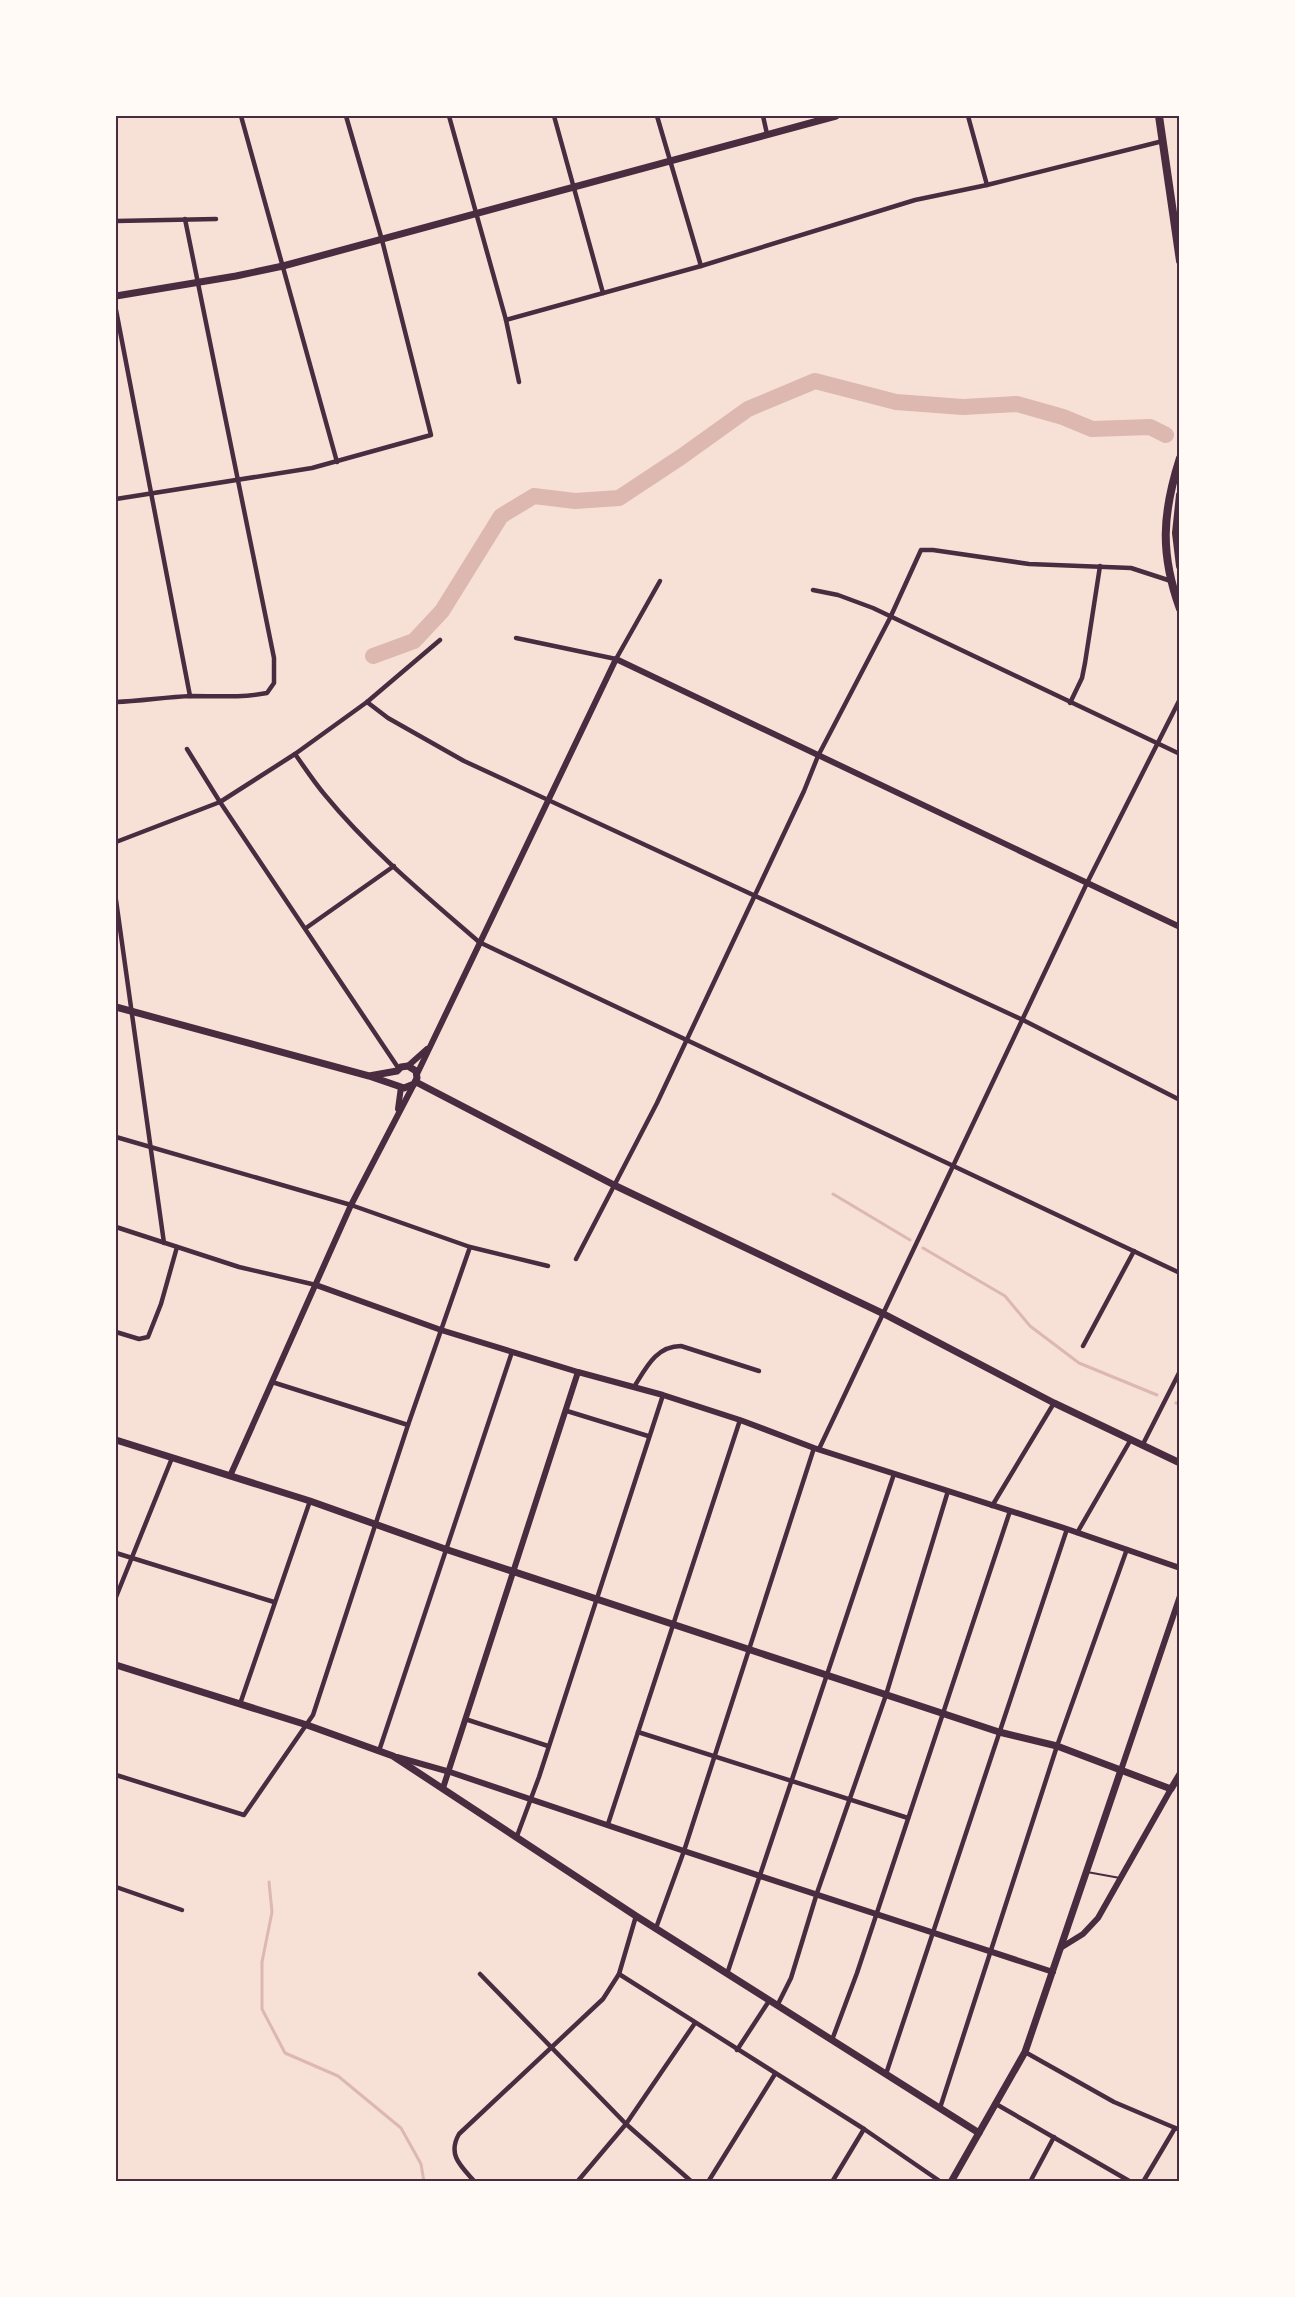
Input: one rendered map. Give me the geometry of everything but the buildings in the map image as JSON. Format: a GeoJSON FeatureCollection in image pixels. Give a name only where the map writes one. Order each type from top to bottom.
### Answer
{"type":"FeatureCollection","features":[{"type":"Feature","properties":{"kind":"main road"},"geometry":{"type":"LineString","coordinates":[[116,296],[283,266],[836,116]]}},
{"type":"Feature","properties":{"kind":"main road"},"geometry":{"type":"LineString","coordinates":[[1159,116],[1179,261]]}},
{"type":"Feature","properties":{"kind":"main road"},"geometry":{"type":"LineString","coordinates":[[1179,458],[1165,518],[1166,555],[1179,609]]}},
{"type":"Feature","properties":{"kind":"main road"},"geometry":{"type":"LineString","coordinates":[[1179,495],[1176,533],[1179,566]]}},
{"type":"Feature","properties":{"kind":"main road"},"geometry":{"type":"LineString","coordinates":[[116,1007],[408,1088],[416,1080]]}},
{"type":"Feature","properties":{"kind":"main road"},"geometry":{"type":"LineString","coordinates":[[369,1076],[408,1066],[414,1069],[416,1080]]}},
{"type":"Feature","properties":{"kind":"main road"},"geometry":{"type":"LineString","coordinates":[[398,1070],[395,1077],[399,1085]]}},
{"type":"Feature","properties":{"kind":"main road"},"geometry":{"type":"LineString","coordinates":[[416,1080],[616,1185],[884,1314],[1054,1403],[1179,1463]]}},
{"type":"Feature","properties":{"kind":"main road"},"geometry":{"type":"LineString","coordinates":[[116,1440],[310,1501],[375,1526],[999,1732],[1057,1746],[1171,1789],[1179,1774]]}},
{"type":"Feature","properties":{"kind":"main road"},"geometry":{"type":"LineString","coordinates":[[116,1665],[307,1725],[393,1756],[636,1916],[979,2133]]}},
{"type":"Feature","properties":{"kind":"main road"},"geometry":{"type":"LineString","coordinates":[[951,2181],[1025,2052],[1120,1770]]}},
{"type":"Feature","properties":{"kind":"street"},"geometry":{"type":"LineString","coordinates":[[241,116],[337,462]]}},
{"type":"Feature","properties":{"kind":"street"},"geometry":{"type":"LineString","coordinates":[[116,499],[337,462],[431,435],[382,240],[346,116]]}},
{"type":"Feature","properties":{"kind":"street"},"geometry":{"type":"LineString","coordinates":[[449,116],[506,320],[519,382]]}},
{"type":"Feature","properties":{"kind":"street"},"geometry":{"type":"LineString","coordinates":[[554,116],[603,293]]}},
{"type":"Feature","properties":{"kind":"street"},"geometry":{"type":"LineString","coordinates":[[657,116],[701,266]]}},
{"type":"Feature","properties":{"kind":"street"},"geometry":{"type":"LineString","coordinates":[[762,116],[767,134]]}},
{"type":"Feature","properties":{"kind":"street"},"geometry":{"type":"LineString","coordinates":[[968,116],[987,185]]}},
{"type":"Feature","properties":{"kind":"street"},"geometry":{"type":"LineString","coordinates":[[506,320],[701,266],[915,200],[987,185],[1163,141]]}},
{"type":"Feature","properties":{"kind":"street"},"geometry":{"type":"LineString","coordinates":[[116,702],[190,696],[224,698],[255,695],[271,690],[275,676],[274,658],[185,219]]}},
{"type":"Feature","properties":{"kind":"street"},"geometry":{"type":"LineString","coordinates":[[116,221],[216,219]]}},
{"type":"Feature","properties":{"kind":"street"},"geometry":{"type":"LineString","coordinates":[[116,310],[190,696]]}},
{"type":"Feature","properties":{"kind":"street"},"geometry":{"type":"LineString","coordinates":[[576,1259],[616,1185],[804,791],[818,756],[890,618],[921,550],[1029,564],[1131,568],[1171,581]]}},
{"type":"Feature","properties":{"kind":"street"},"geometry":{"type":"LineString","coordinates":[[1070,703],[1077,692],[1085,663],[1100,566]]}},
{"type":"Feature","properties":{"kind":"street"},"geometry":{"type":"LineString","coordinates":[[230,1476],[351,1205],[416,1080],[429,1047],[616,659],[660,581]]}},
{"type":"Feature","properties":{"kind":"street"},"geometry":{"type":"LineString","coordinates":[[813,590],[855,601],[1179,754]]}},
{"type":"Feature","properties":{"kind":"street"},"geometry":{"type":"LineString","coordinates":[[516,638],[616,659],[1179,927]]}},
{"type":"Feature","properties":{"kind":"street"},"geometry":{"type":"LineString","coordinates":[[116,842],[220,802],[295,754],[367,702],[440,640]]}},
{"type":"Feature","properties":{"kind":"street"},"geometry":{"type":"LineString","coordinates":[[656,1928],[684,1851],[816,1448],[884,1314],[1087,884],[1179,699]]}},
{"type":"Feature","properties":{"kind":"street"},"geometry":{"type":"LineString","coordinates":[[367,702],[419,737],[548,801],[1023,1020],[1179,1100]]}},
{"type":"Feature","properties":{"kind":"street"},"geometry":{"type":"LineString","coordinates":[[187,749],[398,1070]]}},
{"type":"Feature","properties":{"kind":"street"},"geometry":{"type":"LineString","coordinates":[[295,754],[324,794],[393,866],[479,942],[1179,1273]]}},
{"type":"Feature","properties":{"kind":"street"},"geometry":{"type":"LineString","coordinates":[[306,928],[393,866]]}},
{"type":"Feature","properties":{"kind":"street"},"geometry":{"type":"LineString","coordinates":[[116,900],[164,1243]]}},
{"type":"Feature","properties":{"kind":"street"},"geometry":{"type":"LineString","coordinates":[[408,1066],[429,1047]]}},
{"type":"Feature","properties":{"kind":"street"},"geometry":{"type":"LineString","coordinates":[[398,1113],[399,1085]]}},
{"type":"Feature","properties":{"kind":"street"},"geometry":{"type":"LineString","coordinates":[[116,1137],[351,1205],[470,1247],[548,1266]]}},
{"type":"Feature","properties":{"kind":"street"},"geometry":{"type":"LineString","coordinates":[[116,1227],[239,1267],[316,1285],[441,1330],[578,1372],[663,1395],[1179,1568]]}},
{"type":"Feature","properties":{"kind":"street"},"geometry":{"type":"LineString","coordinates":[[116,1332],[144,1340],[150,1334],[177,1247]]}},
{"type":"Feature","properties":{"kind":"street"},"geometry":{"type":"LineString","coordinates":[[116,1775],[244,1815],[307,1725],[325,1683],[408,1425],[470,1247]]}},
{"type":"Feature","properties":{"kind":"street"},"geometry":{"type":"LineString","coordinates":[[1083,1346],[1134,1251]]}},
{"type":"Feature","properties":{"kind":"street"},"geometry":{"type":"LineString","coordinates":[[634,1387],[652,1359],[660,1351],[670,1346],[681,1346],[759,1371]]}},
{"type":"Feature","properties":{"kind":"street"},"geometry":{"type":"LineString","coordinates":[[380,1751],[512,1352]]}},
{"type":"Feature","properties":{"kind":"street"},"geometry":{"type":"LineString","coordinates":[[1142,1446],[1179,1371]]}},
{"type":"Feature","properties":{"kind":"street"},"geometry":{"type":"LineString","coordinates":[[443,1788],[578,1372]]}},
{"type":"Feature","properties":{"kind":"street"},"geometry":{"type":"LineString","coordinates":[[272,1382],[408,1425]]}},
{"type":"Feature","properties":{"kind":"street"},"geometry":{"type":"LineString","coordinates":[[517,1836],[531,1800],[663,1395]]}},
{"type":"Feature","properties":{"kind":"street"},"geometry":{"type":"LineString","coordinates":[[992,1506],[1054,1403]]}},
{"type":"Feature","properties":{"kind":"street"},"geometry":{"type":"LineString","coordinates":[[567,1411],[648,1436]]}},
{"type":"Feature","properties":{"kind":"street"},"geometry":{"type":"LineString","coordinates":[[608,1824],[740,1420]]}},
{"type":"Feature","properties":{"kind":"street"},"geometry":{"type":"LineString","coordinates":[[1077,1533],[1130,1441]]}},
{"type":"Feature","properties":{"kind":"street"},"geometry":{"type":"LineString","coordinates":[[116,1597],[172,1458]]}},
{"type":"Feature","properties":{"kind":"street"},"geometry":{"type":"LineString","coordinates":[[727,1974],[894,1474]]}},
{"type":"Feature","properties":{"kind":"street"},"geometry":{"type":"LineString","coordinates":[[777,2006],[793,1971],[817,1893],[886,1695],[948,1491]]}},
{"type":"Feature","properties":{"kind":"street"},"geometry":{"type":"LineString","coordinates":[[240,1704],[310,1501]]}},
{"type":"Feature","properties":{"kind":"street"},"geometry":{"type":"LineString","coordinates":[[832,2040],[857,1973],[1010,1511]]}},
{"type":"Feature","properties":{"kind":"street"},"geometry":{"type":"LineString","coordinates":[[886,2074],[910,2008],[933,1932],[1067,1529]]}},
{"type":"Feature","properties":{"kind":"street"},"geometry":{"type":"LineString","coordinates":[[940,2108],[992,1953],[1057,1746],[1127,1549]]}},
{"type":"Feature","properties":{"kind":"street"},"geometry":{"type":"LineString","coordinates":[[116,1553],[274,1602]]}},
{"type":"Feature","properties":{"kind":"street"},"geometry":{"type":"LineString","coordinates":[[1120,1770],[1179,1596]]}},
{"type":"Feature","properties":{"kind":"street"},"geometry":{"type":"LineString","coordinates":[[465,1719],[548,1746]]}},
{"type":"Feature","properties":{"kind":"street"},"geometry":{"type":"LineString","coordinates":[[638,1732],[908,1818]]}},
{"type":"Feature","properties":{"kind":"street"},"geometry":{"type":"LineString","coordinates":[[393,1756],[450,1772],[684,1851],[876,1912],[992,1953],[1053,1971]]}},
{"type":"Feature","properties":{"kind":"street"},"geometry":{"type":"LineString","coordinates":[[1062,1947],[1090,1926],[1105,1906],[1171,1789]]}},
{"type":"Feature","properties":{"kind":"street"},"geometry":{"type":"LineString","coordinates":[[116,1887],[182,1910]]}},
{"type":"Feature","properties":{"kind":"street"},"geometry":{"type":"LineString","coordinates":[[475,2181],[454,2154],[454,2144],[459,2134],[593,2009],[608,1992],[619,1974],[636,1916]]}},
{"type":"Feature","properties":{"kind":"street"},"geometry":{"type":"LineString","coordinates":[[480,1974],[626,2124],[692,2181]]}},
{"type":"Feature","properties":{"kind":"street"},"geometry":{"type":"LineString","coordinates":[[619,1974],[864,2129],[941,2181]]}},
{"type":"Feature","properties":{"kind":"street"},"geometry":{"type":"LineString","coordinates":[[737,2050],[769,2001]]}},
{"type":"Feature","properties":{"kind":"street"},"geometry":{"type":"LineString","coordinates":[[577,2181],[626,2124],[695,2023]]}},
{"type":"Feature","properties":{"kind":"street"},"geometry":{"type":"LineString","coordinates":[[1025,2052],[1114,2102],[1177,2129],[1143,2181]]}},
{"type":"Feature","properties":{"kind":"street"},"geometry":{"type":"LineString","coordinates":[[708,2181],[775,2074]]}},
{"type":"Feature","properties":{"kind":"street"},"geometry":{"type":"LineString","coordinates":[[996,2104],[1131,2181]]}},
{"type":"Feature","properties":{"kind":"street"},"geometry":{"type":"LineString","coordinates":[[832,2181],[864,2129]]}},
{"type":"Feature","properties":{"kind":"street"},"geometry":{"type":"LineString","coordinates":[[1030,2181],[1054,2137]]}},
{"type":"Feature","properties":{"kind":"lane"},"geometry":{"type":"LineString","coordinates":[[1086,1872],[1120,1878]]}},
{"type":"Feature","properties":{"kind":"waterway"},"geometry":{"type":"LineString","coordinates":[[373,656],[414,641],[442,611],[501,516],[534,496],[575,501],[619,498],[748,409],[815,381],[896,402],[963,407],[1017,404],[1063,417],[1092,429],[1150,427],[1166,435]]}},
{"type":"Feature","properties":{"kind":"waterway"},"geometry":{"type":"LineString","coordinates":[[833,1194],[910,1240]]}},
{"type":"Feature","properties":{"kind":"waterway"},"geometry":{"type":"LineString","coordinates":[[923,1248],[1005,1296],[1030,1326],[1079,1363],[1157,1395]]}},
{"type":"Feature","properties":{"kind":"waterway"},"geometry":{"type":"LineString","coordinates":[[1176,1403],[1180,1404]]}},
{"type":"Feature","properties":{"kind":"waterway"},"geometry":{"type":"LineString","coordinates":[[269,1882],[272,1912],[262,1962],[262,2009],[285,2053],[338,2076],[401,2128],[421,2164],[424,2182]]}}]}
